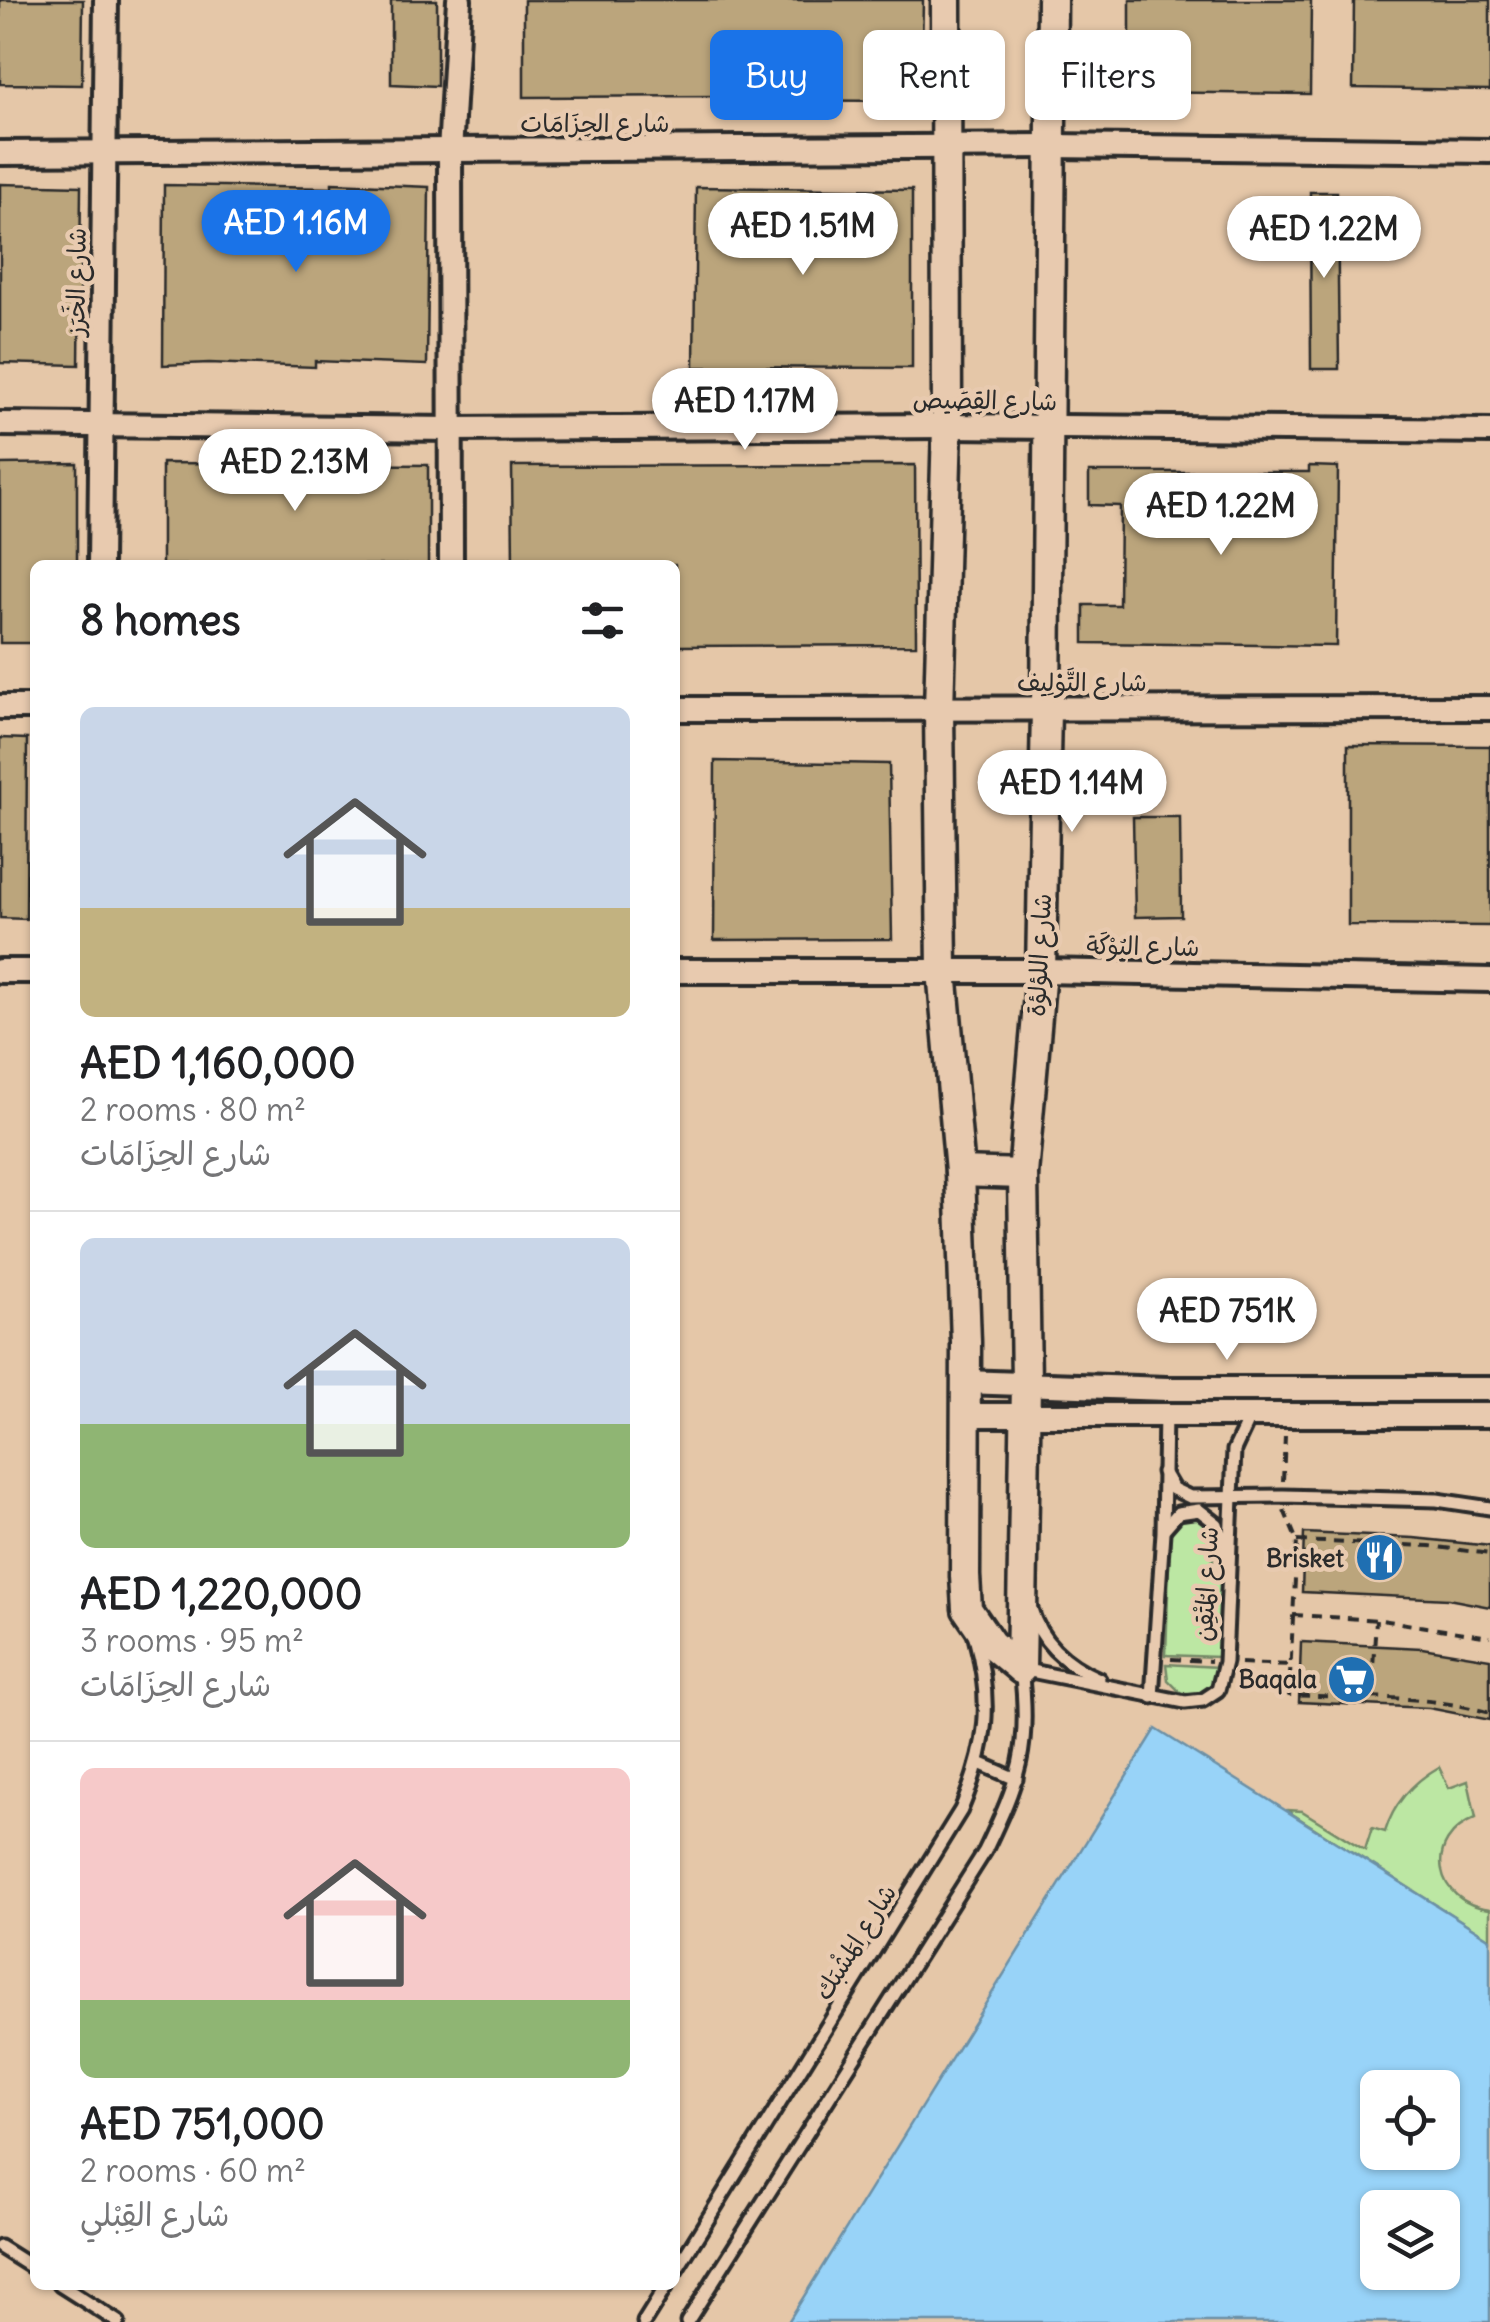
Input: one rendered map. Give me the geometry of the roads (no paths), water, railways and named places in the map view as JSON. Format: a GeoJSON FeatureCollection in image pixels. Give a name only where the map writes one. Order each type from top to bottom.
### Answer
{"type":"FeatureCollection","features":[{"type":"Feature","properties":{"kind":"street","name":"شارع الخَرَز"},"geometry":{"type":"LineString","coordinates":[[100,560],[106,0]]}},
{"type":"Feature","properties":{"kind":"street"},"geometry":{"type":"LineString","coordinates":[[451,560],[450,152],[459,0]]}},
{"type":"Feature","properties":{"kind":"street"},"geometry":{"type":"LineString","coordinates":[[946,0],[947,426],[939,710],[942,970],[960,1172],[967,1609],[991,1644],[1021,1669]]}},
{"type":"Feature","properties":{"kind":"street","name":"شارع اللؤلؤة"},"geometry":{"type":"LineString","coordinates":[[1021,1669],[1026,1384],[1024,1174],[1041,971],[1046,710],[1052,0]]}},
{"type":"Feature","properties":{"kind":"street","name":"شارع الحِزَامَات"},"geometry":{"type":"LineString","coordinates":[[0,153],[1052,146],[1490,151]]}},
{"type":"Feature","properties":{"kind":"street","name":"شارع القِصَيص"},"geometry":{"type":"LineString","coordinates":[[0,424],[1490,431]]}},
{"type":"Feature","properties":{"kind":"street"},"geometry":{"type":"LineString","coordinates":[[0,708],[30,708]]}},
{"type":"Feature","properties":{"kind":"street","name":"شارع التَّوْلِيف"},"geometry":{"type":"LineString","coordinates":[[680,709],[1490,708]]}},
{"type":"Feature","properties":{"kind":"street"},"geometry":{"type":"LineString","coordinates":[[0,971],[30,972]]}},
{"type":"Feature","properties":{"kind":"street","name":"شارع البُوْكَة"},"geometry":{"type":"LineString","coordinates":[[680,971],[1041,971],[1490,980]]}},
{"type":"Feature","properties":{"kind":"street"},"geometry":{"type":"LineString","coordinates":[[960,1172],[1024,1174]]}},
{"type":"Feature","properties":{"kind":"street"},"geometry":{"type":"LineString","coordinates":[[964,1382],[1167,1389],[1490,1389]]}},
{"type":"Feature","properties":{"kind":"street"},"geometry":{"type":"LineString","coordinates":[[964,1415],[1490,1415]]}},
{"type":"Feature","properties":{"kind":"lane","name":"شارع المُتْقِن"},"geometry":{"type":"LineString","coordinates":[[1152,1696],[1167,1389]]}},
{"type":"Feature","properties":{"kind":"lane","name":"شارع المُتْقِن"},"geometry":{"type":"LineString","coordinates":[[1021,1669],[1195,1702],[1218,1690],[1225,1662],[1234,1450],[1251,1414]]}},
{"type":"Feature","properties":{"kind":"lane"},"geometry":{"type":"LineString","coordinates":[[1164,1472],[1173,1489],[1190,1497],[1437,1500],[1490,1508]]}},
{"type":"Feature","properties":{"kind":"lane"},"geometry":{"type":"LineString","coordinates":[[1162,1532],[1178,1513],[1192,1509],[1206,1514],[1221,1532],[1230,1572]]}},
{"type":"Feature","properties":{"kind":"lane"},"geometry":{"type":"LineString","coordinates":[[1024,1582],[1033,1617],[1046,1641],[1064,1661],[1116,1687]]}},
{"type":"Feature","properties":{"kind":"lane","name":"شارع المَشْبَك"},"geometry":{"type":"LineString","coordinates":[[680,2264],[948,1834],[979,1763],[988,1704],[967,1609]]}},
{"type":"Feature","properties":{"kind":"lane"},"geometry":{"type":"LineString","coordinates":[[688,2322],[985,1851],[1016,1779],[1025,1745],[1021,1669]]}},
{"type":"Feature","properties":{"kind":"lane"},"geometry":{"type":"LineString","coordinates":[[979,1763],[1016,1779]]}},
{"type":"Feature","properties":{"kind":"lane"},"geometry":{"type":"LineString","coordinates":[[0,2247],[30,2266]]}},
{"type":"Feature","properties":{"kind":"lane"},"geometry":{"type":"LineString","coordinates":[[68,2290],[118,2322]]}},
{"type":"Feature","properties":{"kind":"lane"},"geometry":{"type":"LineString","coordinates":[[644,2322],[664,2290]]}},
{"type":"Feature","properties":{"kind":"water"},"geometry":{"type":"Polygon","coordinates":[[[1156,1729],[1490,1939],[1490,2322],[788,2322],[1156,1729]]]}},
{"type":"Feature","properties":{"kind":"place","name":"Brisket"},"geometry":{"type":"Point","coordinates":[1379,1558]}},
{"type":"Feature","properties":{"kind":"place","name":"Baqala"},"geometry":{"type":"Point","coordinates":[1352,1679]}}]}
